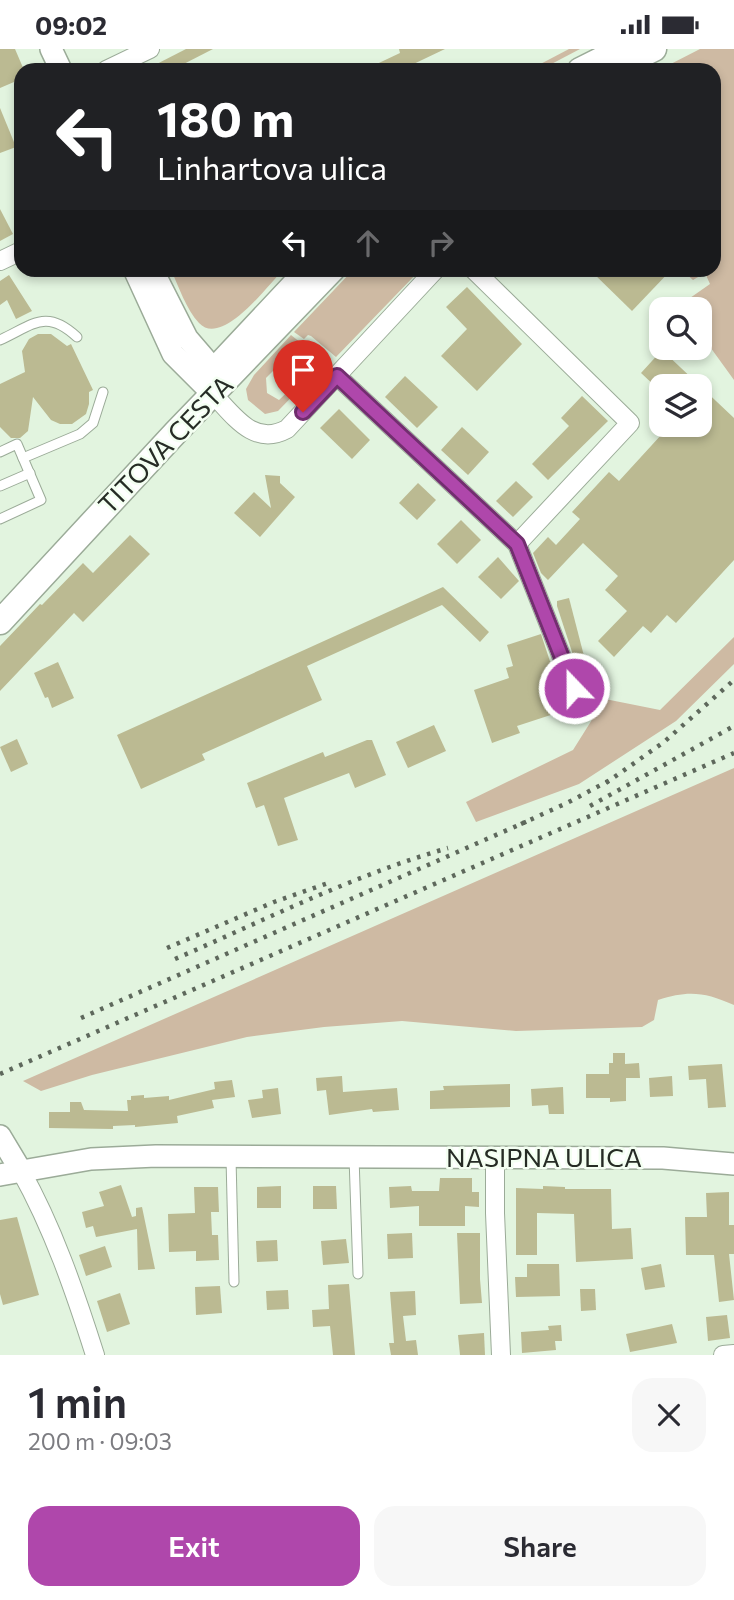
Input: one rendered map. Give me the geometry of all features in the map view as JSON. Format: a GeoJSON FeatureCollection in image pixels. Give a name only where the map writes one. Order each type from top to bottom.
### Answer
{"type":"FeatureCollection","features":[{"type":"Feature","properties":{"kind":"main road"},"geometry":{"type":"LineString","coordinates":[[594,63],[622,49]]}},
{"type":"Feature","properties":{"kind":"main road"},"geometry":{"type":"LineString","coordinates":[[626,63],[654,49]]}},
{"type":"Feature","properties":{"kind":"main road","name":"TITOVA CESTA"},"geometry":{"type":"LineString","coordinates":[[0,622],[302,277]]}},
{"type":"Feature","properties":{"kind":"main road","name":"TITOVA CESTA"},"geometry":{"type":"LineString","coordinates":[[0,598],[213,382],[325,277]]}},
{"type":"Feature","properties":{"kind":"street"},"geometry":{"type":"LineString","coordinates":[[121,63],[150,49]]}},
{"type":"Feature","properties":{"kind":"street"},"geometry":{"type":"LineString","coordinates":[[138,277],[173,354],[213,382]]}},
{"type":"Feature","properties":{"kind":"street"},"geometry":{"type":"LineString","coordinates":[[156,277],[187,338],[232,414],[254,432],[273,436],[286,429],[429,277]]}},
{"type":"Feature","properties":{"kind":"street"},"geometry":{"type":"LineString","coordinates":[[481,277],[630,423],[517,544]]}},
{"type":"Feature","properties":{"kind":"street"},"geometry":{"type":"LineString","coordinates":[[337,376],[517,544],[574,688]]}},
{"type":"Feature","properties":{"kind":"street"},"geometry":{"type":"LineString","coordinates":[[0,1136],[10,1173],[37,1200],[80,1308],[95,1355]]}},
{"type":"Feature","properties":{"kind":"street","name":"NASIPNA ULICA"},"geometry":{"type":"LineString","coordinates":[[10,1173],[91,1160],[156,1156],[663,1158],[734,1164]]}},
{"type":"Feature","properties":{"kind":"street"},"geometry":{"type":"LineString","coordinates":[[495,1157],[501,1355]]}},
{"type":"Feature","properties":{"kind":"street"},"geometry":{"type":"LineString","coordinates":[[723,1355],[734,1354]]}},
{"type":"Feature","properties":{"kind":"lane"},"geometry":{"type":"LineString","coordinates":[[0,340],[46,319],[62,323],[77,337]]}},
{"type":"Feature","properties":{"kind":"lane"},"geometry":{"type":"LineString","coordinates":[[23,458],[80,434],[93,422],[103,392]]}},
{"type":"Feature","properties":{"kind":"lane"},"geometry":{"type":"LineString","coordinates":[[0,451],[17,444],[41,500],[0,519]]}},
{"type":"Feature","properties":{"kind":"lane"},"geometry":{"type":"LineString","coordinates":[[0,487],[30,473]]}},
{"type":"Feature","properties":{"kind":"lane"},"geometry":{"type":"LineString","coordinates":[[231,1157],[233,1282]]}},
{"type":"Feature","properties":{"kind":"lane"},"geometry":{"type":"LineString","coordinates":[[354,1157],[358,1274]]}},
{"type":"Feature","properties":{"kind":"shaded area"},"geometry":{"type":"Polygon","coordinates":[[[569,49],[580,49],[553,63],[542,63],[569,49]]]}},
{"type":"Feature","properties":{"kind":"shaded area"},"geometry":{"type":"Polygon","coordinates":[[[700,49],[734,49],[734,380],[712,350],[712,297],[691,297],[710,284],[707,277],[721,277],[721,63],[673,63],[700,49]]]}},
{"type":"Feature","properties":{"kind":"shaded area"},"geometry":{"type":"Polygon","coordinates":[[[174,277],[277,277],[244,312],[220,327],[209,329],[199,323],[183,298],[174,277]]]}},
{"type":"Feature","properties":{"kind":"shaded area"},"geometry":{"type":"Polygon","coordinates":[[[346,277],[413,277],[336,357],[311,336],[308,335],[304,339],[294,332],[346,277]]]}},
{"type":"Feature","properties":{"kind":"shaded area"},"geometry":{"type":"Polygon","coordinates":[[[291,335],[301,343],[266,378],[267,393],[279,400],[307,373],[315,373],[278,411],[265,414],[248,400],[246,389],[254,375],[291,335]]]}},
{"type":"Feature","properties":{"kind":"shaded area"},"geometry":{"type":"Polygon","coordinates":[[[734,637],[734,664],[676,721],[579,784],[476,822],[466,802],[573,750],[605,699],[660,710],[734,637]]]}},
{"type":"Feature","properties":{"kind":"shaded area"},"geometry":{"type":"Polygon","coordinates":[[[734,768],[734,1005],[714,997],[696,994],[669,997],[658,1000],[654,1020],[642,1027],[516,1031],[402,1021],[324,1027],[247,1037],[92,1075],[41,1091],[23,1081],[734,768]]]}},
{"type":"Feature","properties":{"kind":"building"},"geometry":{"type":"Polygon","coordinates":[[[0,49],[15,49],[21,63],[14,63],[14,82],[0,88],[0,49]]]}},
{"type":"Feature","properties":{"kind":"building"},"geometry":{"type":"Polygon","coordinates":[[[186,49],[213,49],[186,63],[159,63],[186,49]]]}},
{"type":"Feature","properties":{"kind":"building"},"geometry":{"type":"Polygon","coordinates":[[[399,49],[445,49],[416,63],[379,63],[400,53],[399,49]]]}},
{"type":"Feature","properties":{"kind":"building"},"geometry":{"type":"Polygon","coordinates":[[[0,108],[14,148],[0,153],[0,108]]]}},
{"type":"Feature","properties":{"kind":"building"},"geometry":{"type":"Polygon","coordinates":[[[0,209],[13,234],[0,241],[0,209]]]}},
{"type":"Feature","properties":{"kind":"building"},"geometry":{"type":"Polygon","coordinates":[[[9,275],[32,311],[16,319],[7,300],[0,305],[0,281],[9,275]]]}},
{"type":"Feature","properties":{"kind":"building"},"geometry":{"type":"Polygon","coordinates":[[[597,277],[664,277],[632,311],[597,277]]]}},
{"type":"Feature","properties":{"kind":"building"},"geometry":{"type":"Polygon","coordinates":[[[467,287],[522,344],[477,391],[441,356],[467,329],[446,307],[467,287]]]}},
{"type":"Feature","properties":{"kind":"building"},"geometry":{"type":"Polygon","coordinates":[[[38,334],[51,334],[67,346],[71,344],[93,390],[89,392],[86,414],[72,424],[60,424],[51,420],[33,397],[28,431],[20,438],[11,438],[0,427],[0,384],[25,372],[22,351],[29,339],[38,334]]]}},
{"type":"Feature","properties":{"kind":"building"},"geometry":{"type":"Polygon","coordinates":[[[653,360],[673,360],[687,374],[649,374],[649,380],[641,373],[653,360]]]}},
{"type":"Feature","properties":{"kind":"building"},"geometry":{"type":"Polygon","coordinates":[[[405,376],[438,407],[417,428],[385,397],[405,376]]]}},
{"type":"Feature","properties":{"kind":"building"},"geometry":{"type":"Polygon","coordinates":[[[582,396],[608,421],[548,480],[532,464],[569,426],[561,418],[582,396]]]}},
{"type":"Feature","properties":{"kind":"building"},"geometry":{"type":"Polygon","coordinates":[[[712,397],[734,418],[734,560],[676,623],[667,615],[651,633],[643,626],[614,657],[598,641],[627,611],[605,590],[618,576],[583,543],[548,580],[541,573],[533,553],[548,537],[556,545],[580,519],[572,512],[609,472],[619,481],[659,437],[712,437],[712,397]]]}},
{"type":"Feature","properties":{"kind":"building"},"geometry":{"type":"Polygon","coordinates":[[[339,409],[370,440],[352,459],[320,428],[339,409]]]}},
{"type":"Feature","properties":{"kind":"building"},"geometry":{"type":"Polygon","coordinates":[[[462,427],[489,452],[468,475],[441,450],[462,427]]]}},
{"type":"Feature","properties":{"kind":"building"},"geometry":{"type":"Polygon","coordinates":[[[265,475],[280,476],[280,483],[295,497],[260,537],[234,513],[254,492],[271,508],[265,475]]]}},
{"type":"Feature","properties":{"kind":"building"},"geometry":{"type":"Polygon","coordinates":[[[516,481],[533,497],[513,517],[496,501],[516,481]]]}},
{"type":"Feature","properties":{"kind":"building"},"geometry":{"type":"Polygon","coordinates":[[[418,483],[436,500],[417,520],[399,503],[418,483]]]}},
{"type":"Feature","properties":{"kind":"building"},"geometry":{"type":"Polygon","coordinates":[[[461,520],[481,540],[457,564],[437,544],[461,520]]]}},
{"type":"Feature","properties":{"kind":"building"},"geometry":{"type":"Polygon","coordinates":[[[130,535],[150,554],[83,622],[74,613],[0,691],[0,646],[83,563],[93,573],[130,535]]]}},
{"type":"Feature","properties":{"kind":"building"},"geometry":{"type":"Polygon","coordinates":[[[498,557],[519,581],[501,599],[478,577],[498,557]]]}},
{"type":"Feature","properties":{"kind":"building"},"geometry":{"type":"Polygon","coordinates":[[[443,587],[489,632],[480,642],[442,605],[307,666],[322,700],[202,754],[205,760],[141,789],[117,735],[443,587]]]}},
{"type":"Feature","properties":{"kind":"building"},"geometry":{"type":"Polygon","coordinates":[[[569,598],[584,656],[574,658],[557,606],[557,601],[569,598]]]}},
{"type":"Feature","properties":{"kind":"building"},"geometry":{"type":"Polygon","coordinates":[[[541,634],[566,710],[517,726],[520,733],[492,743],[474,690],[509,678],[506,668],[513,666],[507,645],[541,634]]]}},
{"type":"Feature","properties":{"kind":"building"},"geometry":{"type":"Polygon","coordinates":[[[58,662],[74,698],[52,708],[34,673],[58,662]]]}},
{"type":"Feature","properties":{"kind":"building"},"geometry":{"type":"Polygon","coordinates":[[[434,725],[446,751],[408,768],[396,742],[434,725]]]}},
{"type":"Feature","properties":{"kind":"building"},"geometry":{"type":"Polygon","coordinates":[[[17,739],[28,764],[11,772],[0,747],[17,739]]]}},
{"type":"Feature","properties":{"kind":"building"},"geometry":{"type":"Polygon","coordinates":[[[372,740],[386,775],[355,788],[349,773],[284,798],[298,840],[278,846],[264,805],[256,808],[247,783],[323,752],[325,757],[372,740]]]}},
{"type":"Feature","properties":{"kind":"building"},"geometry":{"type":"Polygon","coordinates":[[[613,1053],[625,1053],[625,1064],[639,1063],[640,1078],[626,1078],[626,1101],[610,1102],[610,1098],[586,1098],[586,1074],[609,1074],[613,1053]]]}},
{"type":"Feature","properties":{"kind":"building"},"geometry":{"type":"Polygon","coordinates":[[[722,1064],[726,1107],[708,1108],[706,1079],[689,1080],[688,1066],[722,1064]]]}},
{"type":"Feature","properties":{"kind":"building"},"geometry":{"type":"Polygon","coordinates":[[[342,1076],[343,1092],[397,1088],[399,1110],[373,1112],[372,1109],[329,1115],[326,1090],[317,1091],[316,1078],[342,1076]]]}},
{"type":"Feature","properties":{"kind":"building"},"geometry":{"type":"Polygon","coordinates":[[[672,1076],[673,1096],[650,1097],[649,1078],[672,1076]]]}},
{"type":"Feature","properties":{"kind":"building"},"geometry":{"type":"Polygon","coordinates":[[[232,1080],[235,1097],[212,1100],[214,1108],[177,1116],[178,1123],[113,1126],[113,1129],[49,1128],[49,1112],[70,1112],[70,1102],[81,1102],[84,1110],[128,1111],[127,1100],[131,1100],[131,1096],[169,1096],[169,1100],[215,1089],[214,1082],[232,1080]]]}},
{"type":"Feature","properties":{"kind":"building"},"geometry":{"type":"Polygon","coordinates":[[[510,1084],[510,1107],[430,1109],[430,1091],[444,1090],[443,1086],[510,1084]]]}},
{"type":"Feature","properties":{"kind":"building"},"geometry":{"type":"Polygon","coordinates":[[[563,1087],[564,1114],[549,1114],[548,1105],[532,1106],[531,1089],[563,1087]]]}},
{"type":"Feature","properties":{"kind":"building"},"geometry":{"type":"Polygon","coordinates":[[[278,1088],[281,1114],[252,1118],[248,1100],[263,1098],[262,1090],[278,1088]]]}},
{"type":"Feature","properties":{"kind":"building"},"geometry":{"type":"Polygon","coordinates":[[[440,1178],[472,1178],[472,1192],[479,1192],[479,1207],[465,1206],[465,1226],[419,1226],[419,1206],[390,1208],[389,1187],[411,1186],[412,1191],[439,1191],[440,1178]]]}},
{"type":"Feature","properties":{"kind":"building"},"geometry":{"type":"Polygon","coordinates":[[[121,1185],[132,1217],[136,1216],[136,1208],[142,1207],[155,1269],[138,1270],[137,1229],[96,1237],[93,1226],[86,1228],[82,1212],[104,1206],[99,1192],[121,1185]]]}},
{"type":"Feature","properties":{"kind":"building"},"geometry":{"type":"Polygon","coordinates":[[[281,1186],[281,1208],[257,1208],[257,1187],[281,1186]]]}},
{"type":"Feature","properties":{"kind":"building"},"geometry":{"type":"Polygon","coordinates":[[[313,1186],[336,1186],[337,1209],[313,1209],[313,1186]]]}},
{"type":"Feature","properties":{"kind":"building"},"geometry":{"type":"Polygon","coordinates":[[[543,1186],[611,1189],[612,1229],[631,1228],[633,1259],[576,1262],[574,1214],[537,1213],[537,1255],[516,1255],[516,1188],[543,1189],[543,1186]]]}},
{"type":"Feature","properties":{"kind":"building"},"geometry":{"type":"Polygon","coordinates":[[[194,1187],[218,1187],[219,1212],[211,1212],[212,1235],[218,1235],[219,1260],[196,1261],[196,1251],[169,1252],[168,1214],[195,1213],[194,1187]]]}},
{"type":"Feature","properties":{"kind":"building"},"geometry":{"type":"Polygon","coordinates":[[[729,1192],[729,1225],[734,1225],[734,1254],[729,1254],[734,1300],[719,1302],[714,1255],[686,1255],[685,1217],[707,1217],[706,1193],[729,1192]]]}},
{"type":"Feature","properties":{"kind":"building"},"geometry":{"type":"Polygon","coordinates":[[[17,1217],[39,1295],[3,1305],[0,1294],[0,1220],[17,1217]]]}},
{"type":"Feature","properties":{"kind":"building"},"geometry":{"type":"Polygon","coordinates":[[[412,1233],[413,1258],[388,1259],[387,1234],[412,1233]]]}},
{"type":"Feature","properties":{"kind":"building"},"geometry":{"type":"Polygon","coordinates":[[[457,1233],[480,1233],[482,1303],[460,1304],[457,1233]]]}},
{"type":"Feature","properties":{"kind":"building"},"geometry":{"type":"Polygon","coordinates":[[[346,1239],[349,1263],[323,1265],[321,1241],[346,1239]]]}},
{"type":"Feature","properties":{"kind":"building"},"geometry":{"type":"Polygon","coordinates":[[[277,1240],[278,1261],[257,1262],[256,1241],[277,1240]]]}},
{"type":"Feature","properties":{"kind":"building"},"geometry":{"type":"Polygon","coordinates":[[[105,1246],[112,1267],[86,1276],[79,1255],[105,1246]]]}},
{"type":"Feature","properties":{"kind":"building"},"geometry":{"type":"Polygon","coordinates":[[[527,1264],[559,1264],[560,1296],[516,1297],[515,1277],[527,1277],[527,1264]]]}},
{"type":"Feature","properties":{"kind":"building"},"geometry":{"type":"Polygon","coordinates":[[[661,1264],[665,1287],[645,1290],[641,1268],[661,1264]]]}},
{"type":"Feature","properties":{"kind":"building"},"geometry":{"type":"Polygon","coordinates":[[[349,1284],[355,1355],[333,1355],[330,1326],[313,1327],[312,1310],[329,1309],[328,1285],[349,1284]]]}},
{"type":"Feature","properties":{"kind":"building"},"geometry":{"type":"Polygon","coordinates":[[[220,1286],[222,1313],[196,1315],[195,1287],[220,1286]]]}},
{"type":"Feature","properties":{"kind":"building"},"geometry":{"type":"Polygon","coordinates":[[[580,1289],[595,1289],[596,1310],[581,1311],[580,1289]]]}},
{"type":"Feature","properties":{"kind":"building"},"geometry":{"type":"Polygon","coordinates":[[[288,1290],[289,1309],[267,1310],[266,1291],[288,1290]]]}},
{"type":"Feature","properties":{"kind":"building"},"geometry":{"type":"Polygon","coordinates":[[[415,1291],[416,1315],[403,1316],[406,1341],[416,1340],[418,1355],[391,1355],[389,1343],[394,1343],[390,1292],[415,1291]]]}},
{"type":"Feature","properties":{"kind":"building"},"geometry":{"type":"Polygon","coordinates":[[[120,1293],[130,1324],[107,1332],[97,1301],[120,1293]]]}},
{"type":"Feature","properties":{"kind":"building"},"geometry":{"type":"Polygon","coordinates":[[[727,1315],[730,1338],[708,1341],[706,1317],[727,1315]]]}},
{"type":"Feature","properties":{"kind":"building"},"geometry":{"type":"Polygon","coordinates":[[[672,1324],[677,1343],[630,1352],[626,1334],[672,1324]]]}},
{"type":"Feature","properties":{"kind":"building"},"geometry":{"type":"Polygon","coordinates":[[[561,1325],[562,1341],[555,1341],[556,1350],[522,1353],[521,1332],[549,1330],[548,1326],[561,1325]]]}},
{"type":"Feature","properties":{"kind":"building"},"geometry":{"type":"Polygon","coordinates":[[[484,1333],[485,1355],[460,1355],[458,1335],[484,1333]]]}},
{"type":"Feature","properties":{"kind":"railway"},"geometry":{"type":"LineString","coordinates":[[606,783],[664,742],[734,680]]}},
{"type":"Feature","properties":{"kind":"railway"},"geometry":{"type":"LineString","coordinates":[[590,806],[734,726]]}},
{"type":"Feature","properties":{"kind":"railway"},"geometry":{"type":"LineString","coordinates":[[0,1074],[734,753]]}},
{"type":"Feature","properties":{"kind":"railway"},"geometry":{"type":"LineString","coordinates":[[521,824],[612,779]]}},
{"type":"Feature","properties":{"kind":"railway"},"geometry":{"type":"LineString","coordinates":[[81,1018],[530,820]]}},
{"type":"Feature","properties":{"kind":"railway"},"geometry":{"type":"LineString","coordinates":[[175,959],[378,871],[448,848]]}},
{"type":"Feature","properties":{"kind":"railway"},"geometry":{"type":"LineString","coordinates":[[167,948],[274,902],[331,882]]}},
{"type":"Feature","properties":{"kind":"route"},"geometry":{"type":"LineString","coordinates":[[303,412],[337,376],[517,544],[574,688]]}}]}
